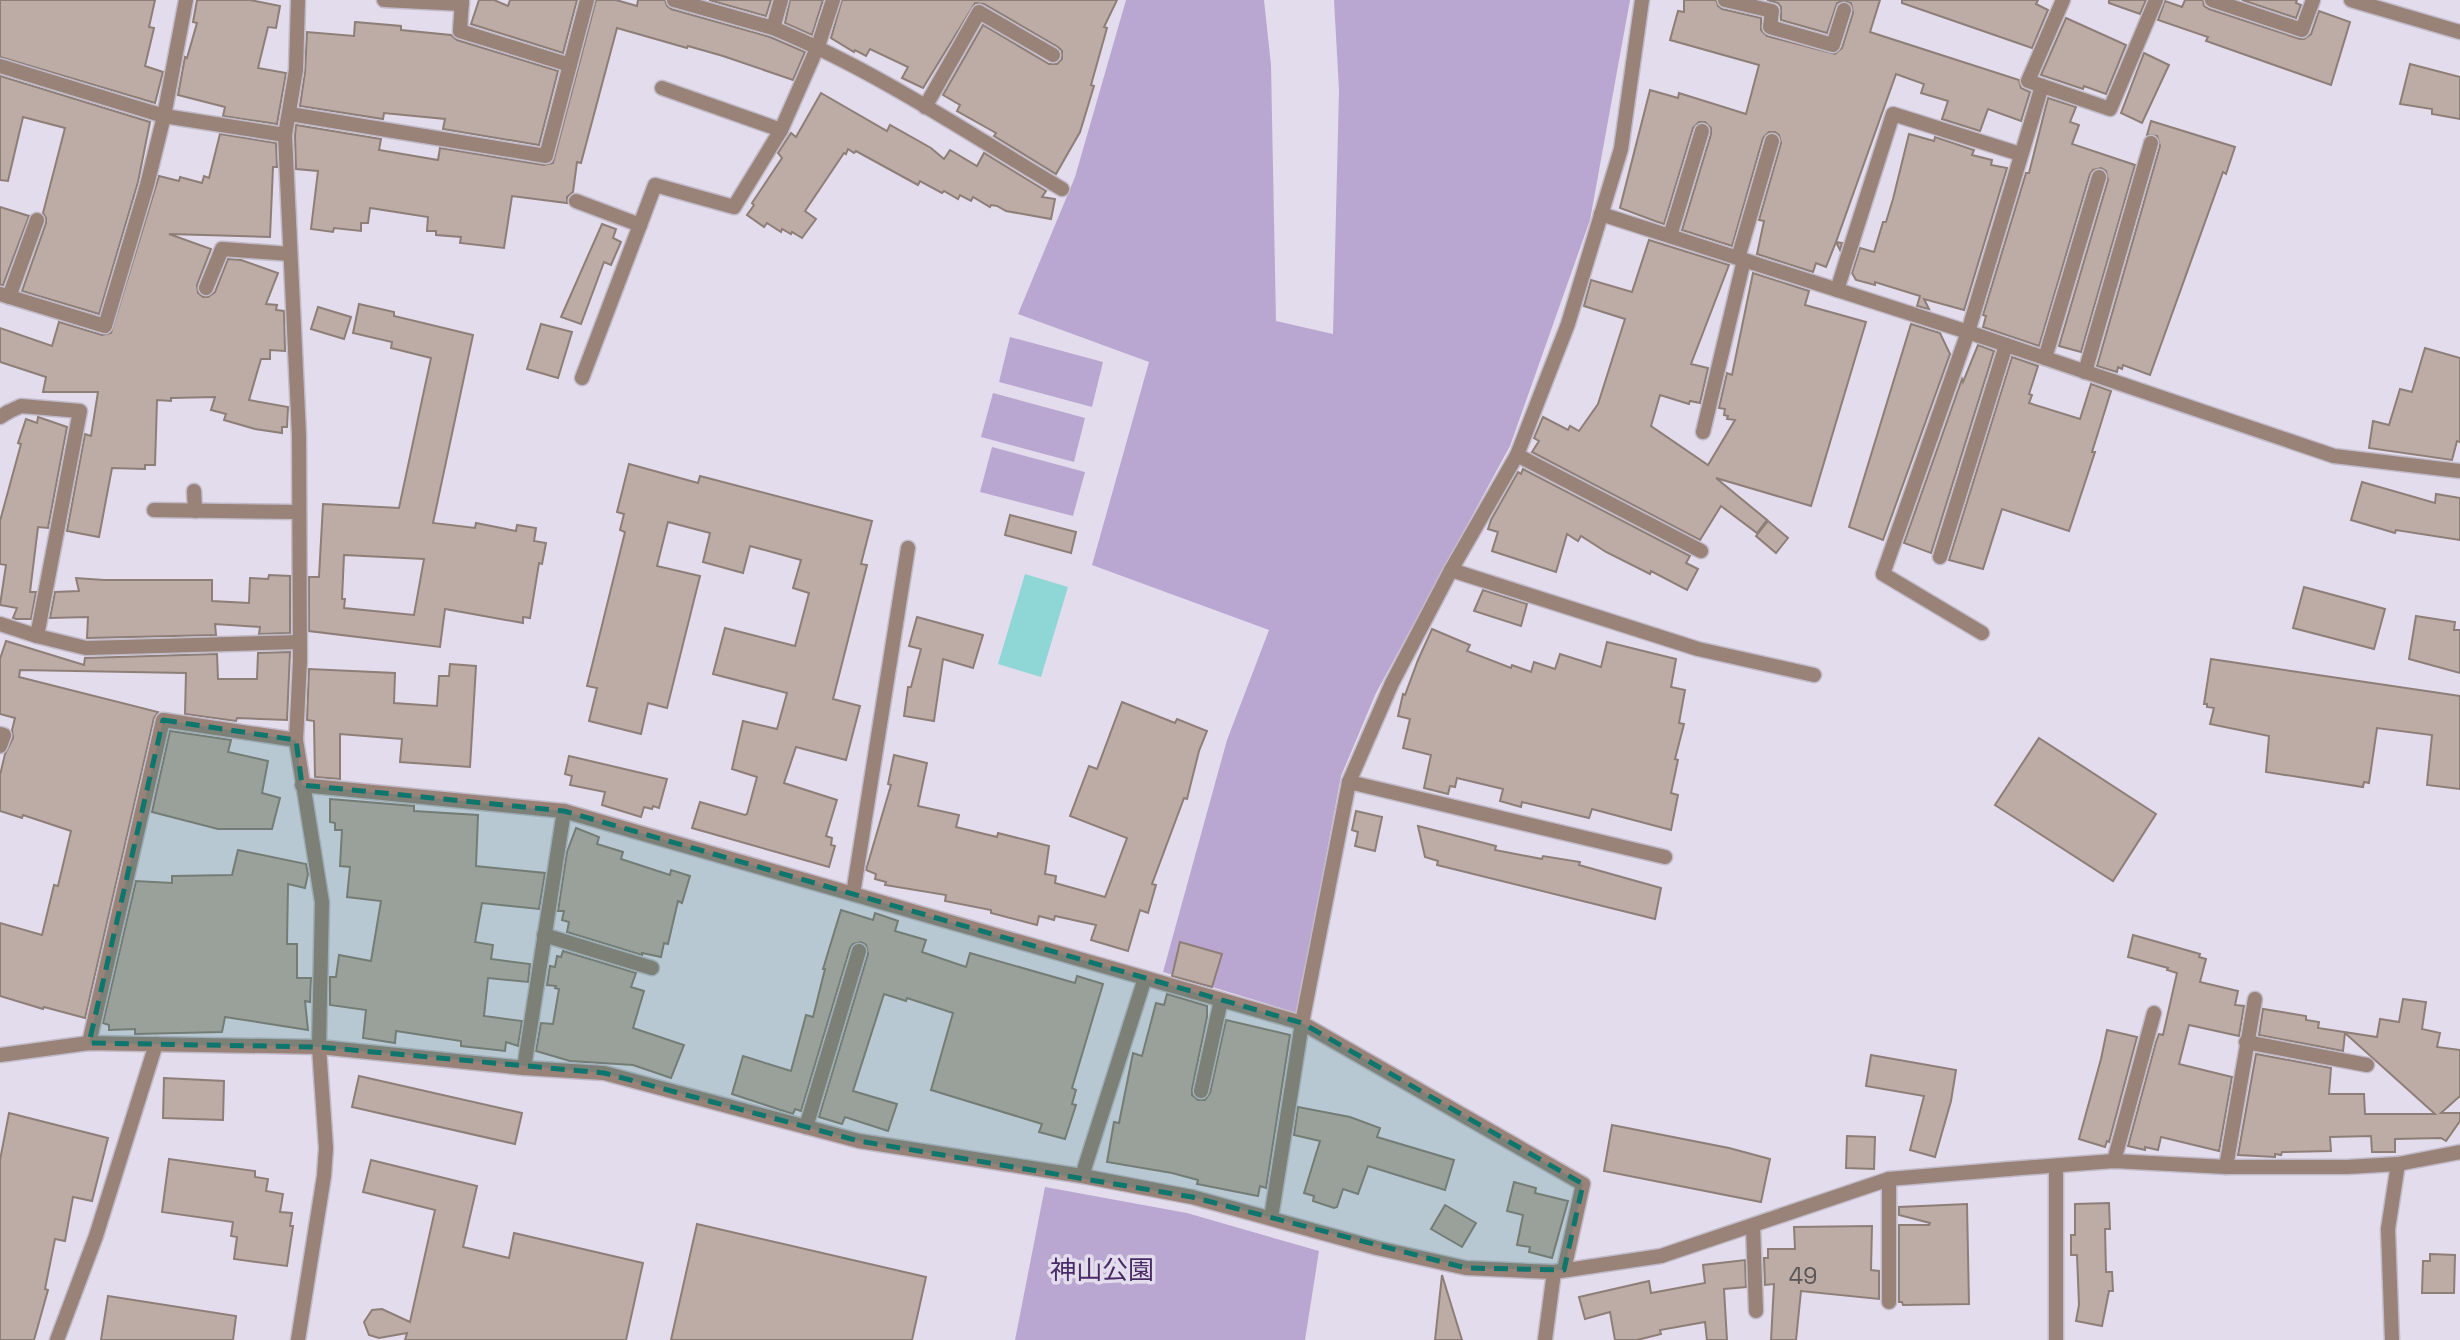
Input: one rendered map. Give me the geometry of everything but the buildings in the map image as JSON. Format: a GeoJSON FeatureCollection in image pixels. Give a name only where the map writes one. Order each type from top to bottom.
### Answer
{"type":"FeatureCollection","features":[{"type":"Feature","properties":{"kind":"street"},"geometry":{"type":"LineString","coordinates":[[37,220],[5,295],[105,326],[147,185],[164,116],[186,0]]}},
{"type":"Feature","properties":{"kind":"street"},"geometry":{"type":"LineString","coordinates":[[298,0],[296,70],[285,135],[299,435],[296,740],[322,902],[319,1047],[326,1148],[298,1340]]}},
{"type":"Feature","properties":{"kind":"street"},"geometry":{"type":"LineString","coordinates":[[384,0],[462,2],[460,31],[570,65]]}},
{"type":"Feature","properties":{"kind":"street"},"geometry":{"type":"LineString","coordinates":[[290,114],[546,156],[587,0]]}},
{"type":"Feature","properties":{"kind":"street"},"geometry":{"type":"LineString","coordinates":[[674,0],[773,28],[818,46],[1062,189]]}},
{"type":"Feature","properties":{"kind":"street"},"geometry":{"type":"LineString","coordinates":[[773,28],[781,0]]}},
{"type":"Feature","properties":{"kind":"street"},"geometry":{"type":"LineString","coordinates":[[582,378],[656,185],[734,207],[781,130],[818,46],[833,0]]}},
{"type":"Feature","properties":{"kind":"street"},"geometry":{"type":"LineString","coordinates":[[1271,1218],[1302,1023],[1349,782],[1392,683],[1451,570],[1517,455],[1568,324],[1621,149],[1642,0]]}},
{"type":"Feature","properties":{"kind":"street"},"geometry":{"type":"LineString","coordinates":[[1724,0],[1772,11],[1770,27],[1833,45],[1844,10]]}},
{"type":"Feature","properties":{"kind":"street"},"geometry":{"type":"LineString","coordinates":[[2063,0],[2028,80],[2110,109],[2156,0]]}},
{"type":"Feature","properties":{"kind":"street"},"geometry":{"type":"LineString","coordinates":[[2211,0],[2302,30],[2313,0]]}},
{"type":"Feature","properties":{"kind":"street"},"geometry":{"type":"LineString","coordinates":[[2351,0],[2460,32]]}},
{"type":"Feature","properties":{"kind":"street"},"geometry":{"type":"LineString","coordinates":[[925,107],[979,12],[1053,55]]}},
{"type":"Feature","properties":{"kind":"street"},"geometry":{"type":"LineString","coordinates":[[0,66],[164,116],[285,135]]}},
{"type":"Feature","properties":{"kind":"street"},"geometry":{"type":"LineString","coordinates":[[1982,633],[1884,574],[1968,332],[2042,86]]}},
{"type":"Feature","properties":{"kind":"street"},"geometry":{"type":"LineString","coordinates":[[662,88],[781,130]]}},
{"type":"Feature","properties":{"kind":"street"},"geometry":{"type":"LineString","coordinates":[[1837,290],[1893,114],[2020,154]]}},
{"type":"Feature","properties":{"kind":"street"},"geometry":{"type":"LineString","coordinates":[[1670,236],[1702,131]]}},
{"type":"Feature","properties":{"kind":"street"},"geometry":{"type":"LineString","coordinates":[[1703,432],[1741,259],[1772,141]]}},
{"type":"Feature","properties":{"kind":"street"},"geometry":{"type":"LineString","coordinates":[[2085,372],[2151,143]]}},
{"type":"Feature","properties":{"kind":"street"},"geometry":{"type":"LineString","coordinates":[[2045,358],[2099,177]]}},
{"type":"Feature","properties":{"kind":"street"},"geometry":{"type":"LineString","coordinates":[[576,201],[640,225]]}},
{"type":"Feature","properties":{"kind":"street"},"geometry":{"type":"LineString","coordinates":[[1601,214],[1968,332],[2334,456],[2460,471]]}},
{"type":"Feature","properties":{"kind":"street"},"geometry":{"type":"LineString","coordinates":[[206,288],[222,249],[290,254]]}},
{"type":"Feature","properties":{"kind":"street"},"geometry":{"type":"LineString","coordinates":[[1940,557],[2006,345]]}},
{"type":"Feature","properties":{"kind":"street"},"geometry":{"type":"LineString","coordinates":[[4,415],[21,406],[80,411],[37,636]]}},
{"type":"Feature","properties":{"kind":"street"},"geometry":{"type":"LineString","coordinates":[[1517,455],[1701,551]]}},
{"type":"Feature","properties":{"kind":"street"},"geometry":{"type":"LineString","coordinates":[[194,491],[195,511]]}},
{"type":"Feature","properties":{"kind":"street"},"geometry":{"type":"LineString","coordinates":[[153,510],[299,512]]}},
{"type":"Feature","properties":{"kind":"street"},"geometry":{"type":"LineString","coordinates":[[853,894],[908,548]]}},
{"type":"Feature","properties":{"kind":"street"},"geometry":{"type":"LineString","coordinates":[[1451,570],[1698,649],[1814,675]]}},
{"type":"Feature","properties":{"kind":"street"},"geometry":{"type":"LineString","coordinates":[[0,624],[86,648],[299,642]]}},
{"type":"Feature","properties":{"kind":"street"},"geometry":{"type":"LineString","coordinates":[[89,1043],[163,720],[296,740]]}},
{"type":"Feature","properties":{"kind":"street"},"geometry":{"type":"LineString","coordinates":[[0,734],[4,736],[0,746]]}},
{"type":"Feature","properties":{"kind":"street"},"geometry":{"type":"LineString","coordinates":[[1349,782],[1665,857]]}},
{"type":"Feature","properties":{"kind":"street"},"geometry":{"type":"LineString","coordinates":[[302,785],[564,811],[1302,1023],[1583,1184],[1559,1271],[1545,1340]]}},
{"type":"Feature","properties":{"kind":"street"},"geometry":{"type":"LineString","coordinates":[[524,1068],[564,811]]}},
{"type":"Feature","properties":{"kind":"street"},"geometry":{"type":"LineString","coordinates":[[544,935],[652,968]]}},
{"type":"Feature","properties":{"kind":"street"},"geometry":{"type":"LineString","coordinates":[[806,1127],[859,951]]}},
{"type":"Feature","properties":{"kind":"street"},"geometry":{"type":"LineString","coordinates":[[1082,1176],[1145,978]]}},
{"type":"Feature","properties":{"kind":"street"},"geometry":{"type":"LineString","coordinates":[[2226,1167],[2255,999]]}},
{"type":"Feature","properties":{"kind":"street"},"geometry":{"type":"LineString","coordinates":[[1201,1091],[1221,1000]]}},
{"type":"Feature","properties":{"kind":"street"},"geometry":{"type":"LineString","coordinates":[[2114,1161],[2154,1013]]}},
{"type":"Feature","properties":{"kind":"street"},"geometry":{"type":"LineString","coordinates":[[2246,1042],[2367,1065]]}},
{"type":"Feature","properties":{"kind":"street"},"geometry":{"type":"LineString","coordinates":[[0,1055],[89,1043],[319,1047],[524,1068],[604,1073],[859,1141],[1082,1176],[1192,1197],[1377,1248],[1466,1268],[1559,1271],[1661,1256],[1889,1179],[2114,1161],[2226,1167],[2347,1167],[2398,1164],[2460,1152]]}},
{"type":"Feature","properties":{"kind":"street"},"geometry":{"type":"LineString","coordinates":[[57,1340],[96,1236],[156,1044]]}},
{"type":"Feature","properties":{"kind":"street"},"geometry":{"type":"LineString","coordinates":[[2392,1340],[2388,1229],[2398,1164]]}},
{"type":"Feature","properties":{"kind":"street"},"geometry":{"type":"LineString","coordinates":[[2056,1167],[2056,1340]]}},
{"type":"Feature","properties":{"kind":"street"},"geometry":{"type":"LineString","coordinates":[[1889,1179],[1889,1302]]}},
{"type":"Feature","properties":{"kind":"street"},"geometry":{"type":"LineString","coordinates":[[1753,1226],[1756,1311]]}},
{"type":"Feature","properties":{"kind":"highlighted area"},"geometry":{"type":"Polygon","coordinates":[[[163,720],[296,740],[302,785],[564,811],[1302,1023],[1583,1184],[1564,1270],[1554,1272],[1466,1268],[1192,1197],[859,1141],[604,1073],[319,1047],[89,1043],[163,720]]]}},
{"type":"Feature","properties":{"kind":"green space"},"geometry":{"type":"Polygon","coordinates":[[[1126,0],[1264,0],[1271,65],[1276,321],[1333,334],[1339,90],[1334,0],[1630,0],[1590,220],[1510,446],[1376,693],[1341,776],[1297,1013],[1163,972],[1227,740],[1269,630],[1092,565],[1149,362],[1018,314],[1075,177],[1126,0]]]}},
{"type":"Feature","properties":{"kind":"green space"},"geometry":{"type":"Polygon","coordinates":[[[1010,337],[1103,362],[1092,407],[999,382],[1010,337]]]}},
{"type":"Feature","properties":{"kind":"green space"},"geometry":{"type":"Polygon","coordinates":[[[993,393],[1085,418],[1074,462],[981,437],[993,393]]]}},
{"type":"Feature","properties":{"kind":"green space"},"geometry":{"type":"Polygon","coordinates":[[[992,447],[1085,472],[1073,516],[980,492],[992,447]]]}},
{"type":"Feature","properties":{"kind":"green space","name":"神山公園"},"geometry":{"type":"Polygon","coordinates":[[[1045,1187],[1187,1213],[1319,1251],[1305,1340],[1015,1340],[1045,1187]]]}},
{"type":"Feature","properties":{"kind":"shaded area"},"geometry":{"type":"Polygon","coordinates":[[[1025,574],[1068,587],[1041,677],[998,664],[1025,574]]]}}]}
